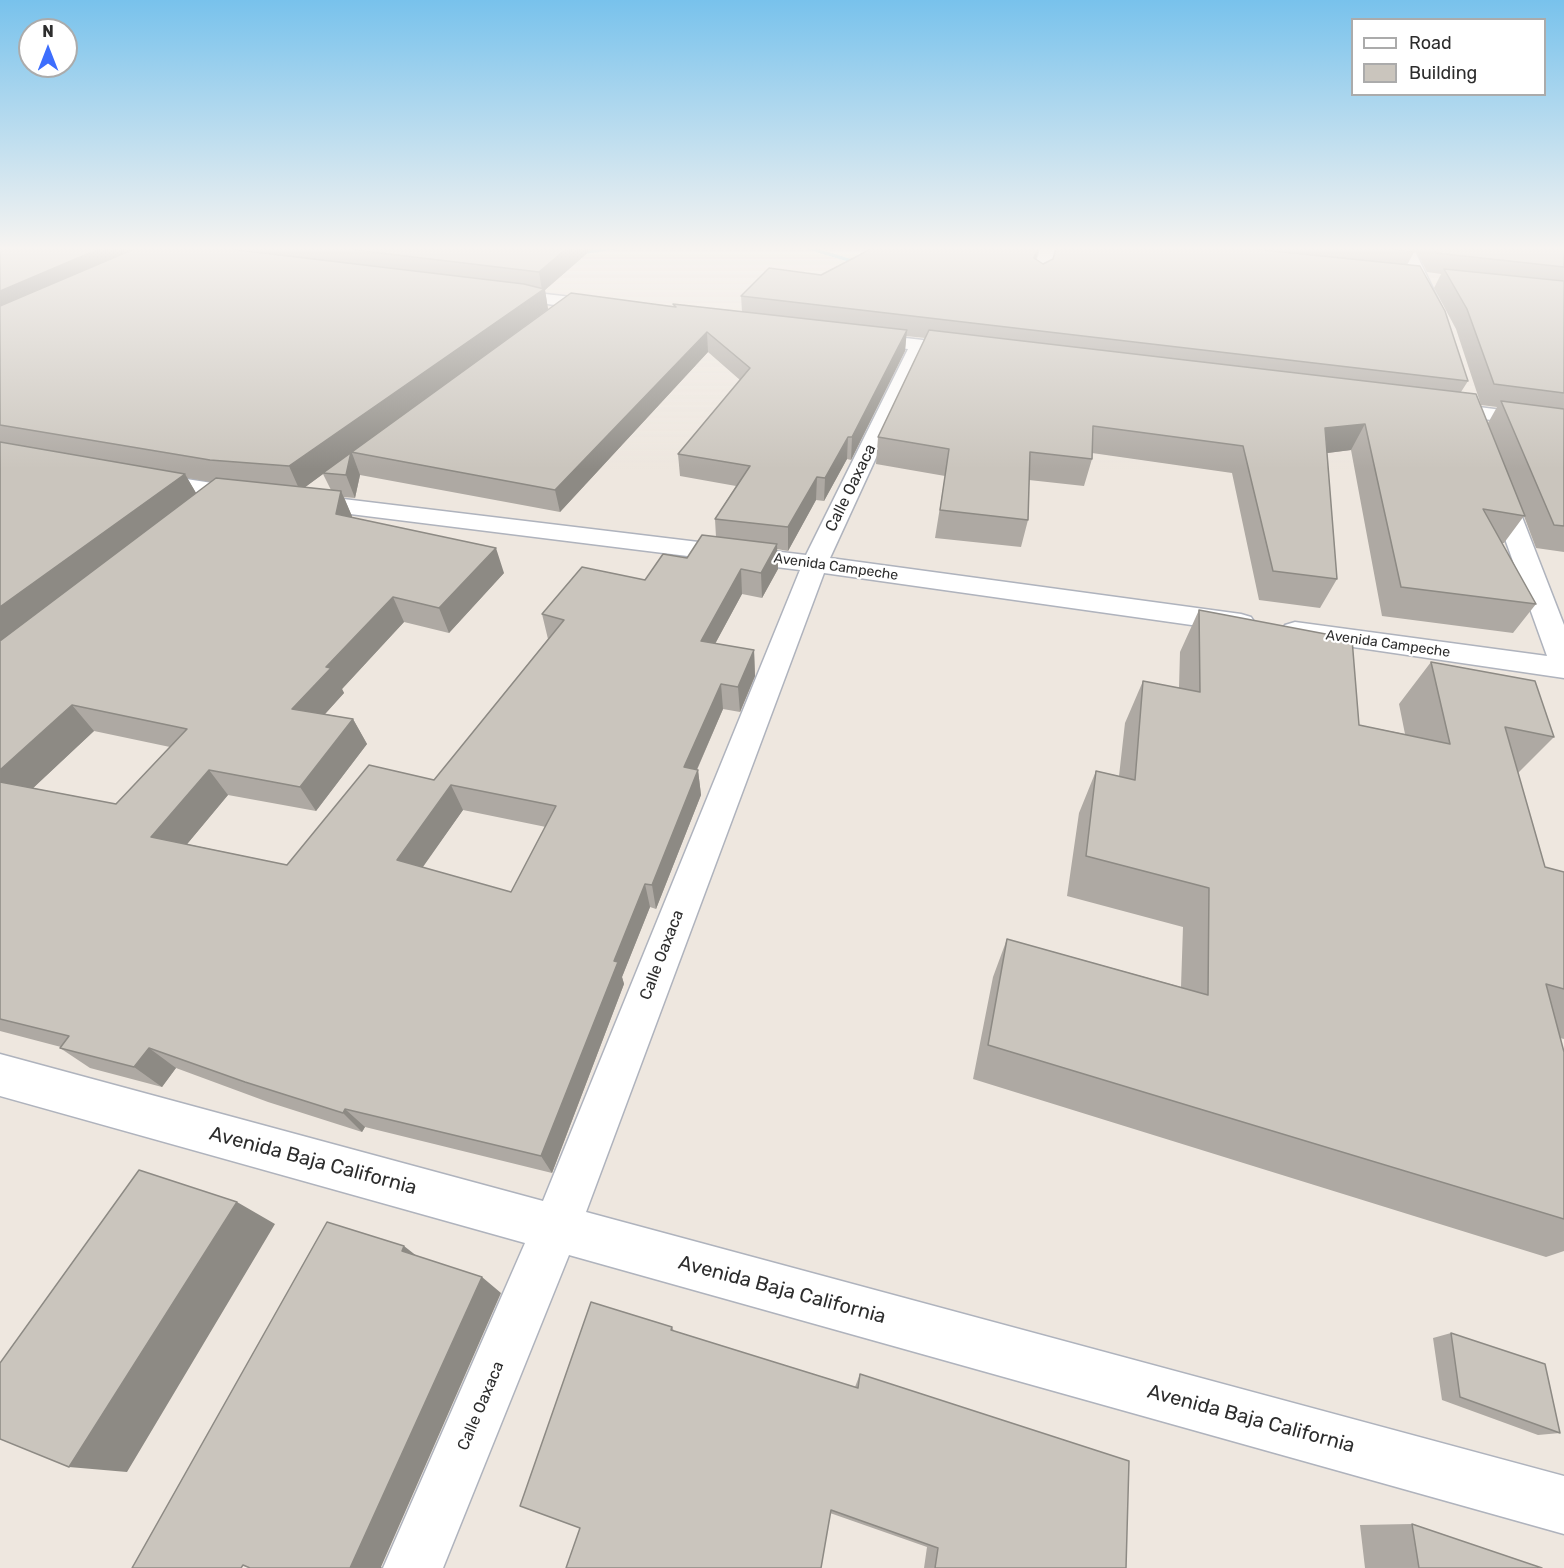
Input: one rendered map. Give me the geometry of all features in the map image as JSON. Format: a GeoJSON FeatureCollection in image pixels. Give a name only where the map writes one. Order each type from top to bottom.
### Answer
{"type":"FeatureCollection","features":[{"type":"Feature","properties":{"kind":"street"},"geometry":{"type":"LineString","coordinates":[[850,337],[978,352]]}},
{"type":"Feature","properties":{"kind":"street","name":"Calle Oaxaca"},"geometry":{"type":"LineString","coordinates":[[413,1568],[556,1228],[815,564],[919,345]]}},
{"type":"Feature","properties":{"kind":"street"},"geometry":{"type":"LineString","coordinates":[[1423,406],[1564,424]]}},
{"type":"Feature","properties":{"kind":"street"},"geometry":{"type":"LineString","coordinates":[[1491,466],[1564,662]]}},
{"type":"Feature","properties":{"kind":"street","name":"Avenida Campeche"},"geometry":{"type":"LineString","coordinates":[[129,477],[223,493],[296,496],[815,564],[1564,668]]}},
{"type":"Feature","properties":{"kind":"street"},"geometry":{"type":"LineString","coordinates":[[195,515],[223,493]]}},
{"type":"Feature","properties":{"kind":"street","name":"Avenida Baja California"},"geometry":{"type":"LineString","coordinates":[[0,1074],[1564,1505]]}},
{"type":"Feature","properties":{"kind":"building"},"geometry":{"type":"Polygon","coordinates":[[[0,322],[496,322],[289,466],[210,460],[0,425],[0,322]]]}},
{"type":"Feature","properties":{"kind":"building"},"geometry":{"type":"Polygon","coordinates":[[[531,322],[837,322],[907,330],[852,437],[848,437],[825,478],[817,477],[788,527],[715,519],[750,466],[678,454],[750,368],[707,332],[555,490],[352,452],[531,322]]]}},
{"type":"Feature","properties":{"kind":"building"},"geometry":{"type":"Polygon","coordinates":[[[965,322],[1449,322],[1468,381],[965,322]]]}},
{"type":"Feature","properties":{"kind":"building"},"geometry":{"type":"Polygon","coordinates":[[[1472,322],[1564,322],[1564,393],[1494,384],[1472,322]]]}},
{"type":"Feature","properties":{"kind":"building"},"geometry":{"type":"Polygon","coordinates":[[[929,330],[1476,394],[1525,516],[1483,509],[1536,604],[1401,587],[1365,424],[1325,428],[1337,579],[1273,571],[1243,446],[1093,426],[1092,459],[1030,452],[1028,520],[940,510],[949,449],[878,437],[929,330]]]}},
{"type":"Feature","properties":{"kind":"building"},"geometry":{"type":"Polygon","coordinates":[[[1501,401],[1564,409],[1564,526],[1554,525],[1501,401]]]}},
{"type":"Feature","properties":{"kind":"building"},"geometry":{"type":"Polygon","coordinates":[[[0,442],[185,474],[0,607],[0,442]]]}},
{"type":"Feature","properties":{"kind":"building"},"geometry":{"type":"Polygon","coordinates":[[[351,453],[346,475],[323,473],[351,453]]]}},
{"type":"Feature","properties":{"kind":"building"},"geometry":{"type":"Polygon","coordinates":[[[216,478],[341,491],[336,514],[496,548],[439,608],[393,597],[326,667],[331,668],[292,709],[353,719],[300,787],[209,770],[151,837],[287,865],[369,765],[434,780],[564,620],[542,614],[582,567],[645,580],[663,554],[687,558],[702,535],[777,544],[761,573],[741,569],[701,641],[754,650],[738,687],[721,684],[684,767],[698,770],[652,885],[645,884],[614,961],[618,962],[541,1156],[345,1109],[343,1113],[149,1048],[134,1067],[60,1048],[69,1036],[0,1019],[0,782],[116,804],[187,729],[72,705],[0,770],[0,641],[216,478]],[[451,785],[397,860],[511,892],[556,806],[451,785]]]}},
{"type":"Feature","properties":{"kind":"building"},"geometry":{"type":"Polygon","coordinates":[[[1199,610],[1352,639],[1359,725],[1450,744],[1431,662],[1535,681],[1554,737],[1505,727],[1545,867],[1564,872],[1564,989],[1546,984],[1564,1052],[1564,1219],[988,1045],[1007,939],[1208,995],[1209,888],[1086,856],[1096,771],[1135,780],[1143,681],[1200,692],[1199,610]]]}},
{"type":"Feature","properties":{"kind":"building"},"geometry":{"type":"Polygon","coordinates":[[[139,1170],[237,1202],[69,1467],[0,1439],[0,1363],[139,1170]]]}},
{"type":"Feature","properties":{"kind":"building"},"geometry":{"type":"Polygon","coordinates":[[[327,1222],[404,1246],[402,1251],[482,1277],[350,1568],[250,1568],[243,1565],[241,1568],[132,1568],[327,1222]]]}},
{"type":"Feature","properties":{"kind":"building"},"geometry":{"type":"Polygon","coordinates":[[[591,1302],[672,1327],[671,1330],[858,1388],[860,1374],[1129,1461],[1126,1568],[935,1568],[938,1548],[831,1510],[821,1568],[566,1568],[580,1528],[520,1506],[591,1302]]]}},
{"type":"Feature","properties":{"kind":"building"},"geometry":{"type":"Polygon","coordinates":[[[1451,1333],[1545,1364],[1560,1433],[1460,1397],[1451,1333]]]}},
{"type":"Feature","properties":{"kind":"building"},"geometry":{"type":"Polygon","coordinates":[[[1412,1524],[1542,1568],[1419,1568],[1412,1524]]]}}]}
